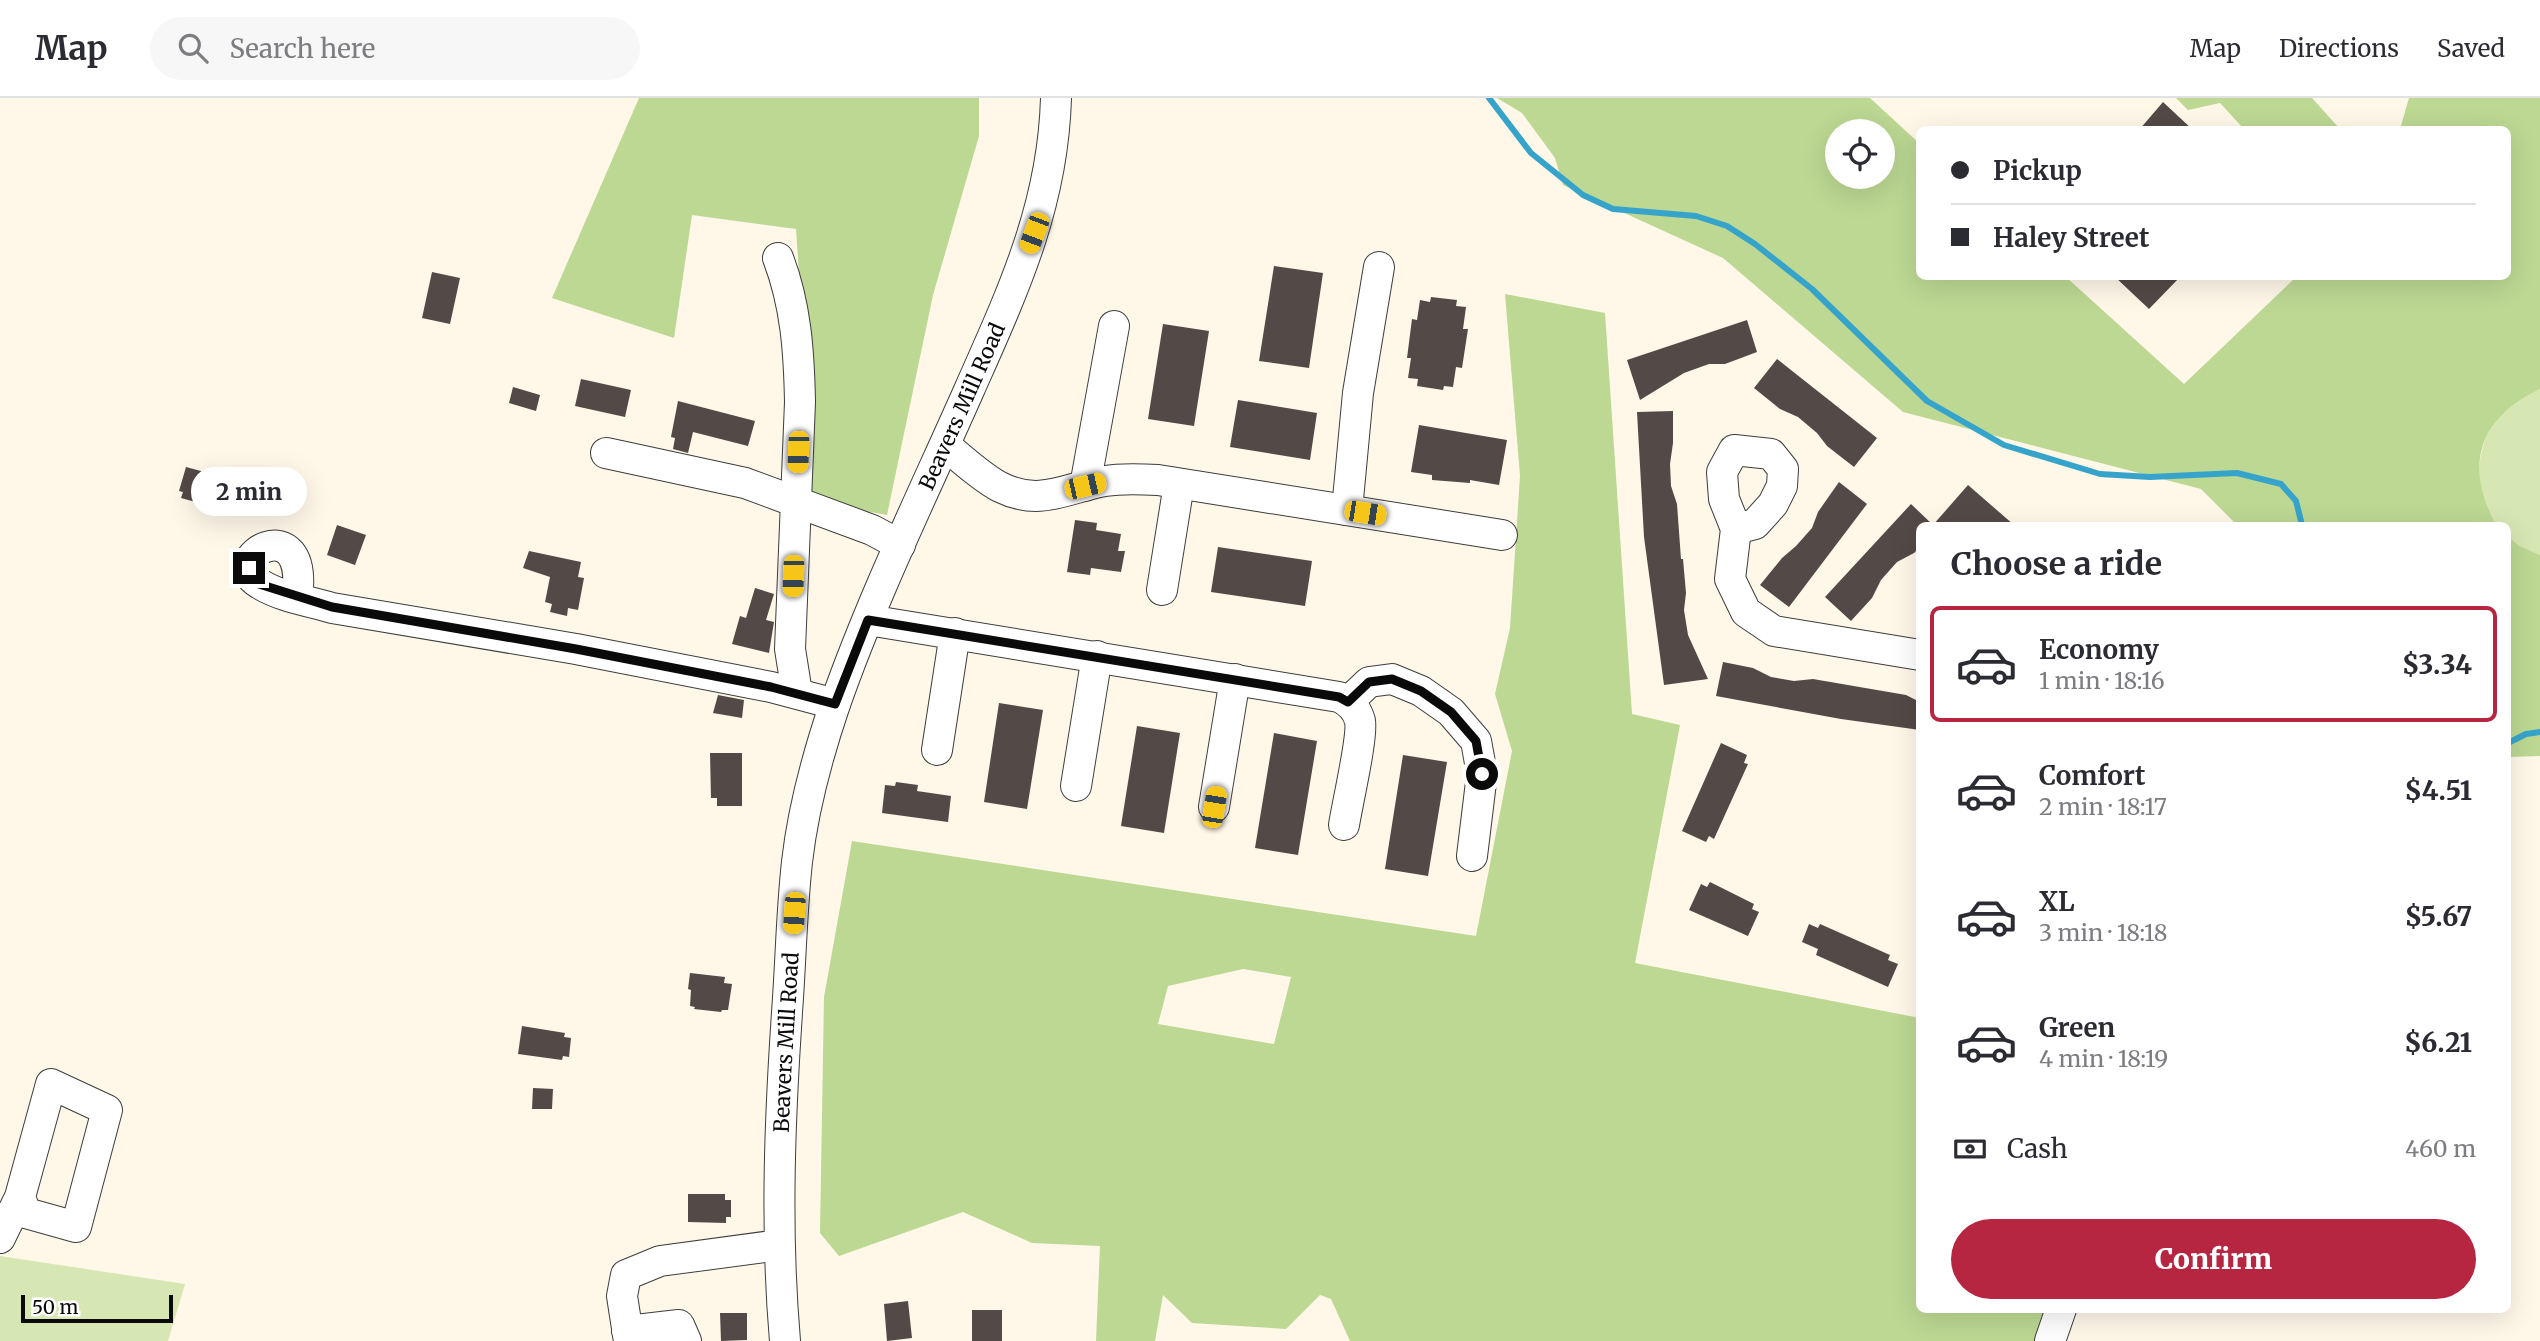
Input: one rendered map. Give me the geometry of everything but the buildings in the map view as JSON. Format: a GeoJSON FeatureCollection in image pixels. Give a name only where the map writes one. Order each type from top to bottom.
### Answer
{"type":"FeatureCollection","features":[{"type":"Feature","properties":{"kind":"street","name":"Beavers Mill Road"},"geometry":{"type":"LineString","coordinates":[[785,1341],[779,1245],[784,1047],[797,860],[816,768],[835,704],[868,620],[1007,304],[1034,233],[1046,189],[1056,98]]}},
{"type":"Feature","properties":{"kind":"street"},"geometry":{"type":"LineString","coordinates":[[778,258],[793,306],[800,402],[790,649],[784,690]]}},
{"type":"Feature","properties":{"kind":"street"},"geometry":{"type":"LineString","coordinates":[[1347,510],[1358,393],[1379,267]]}},
{"type":"Feature","properties":{"kind":"street"},"geometry":{"type":"LineString","coordinates":[[1085,486],[1114,326]]}},
{"type":"Feature","properties":{"kind":"street"},"geometry":{"type":"LineString","coordinates":[[945,445],[999,486],[1017,494],[1037,497],[1062,494],[1106,481],[1135,479],[1502,535]]}},
{"type":"Feature","properties":{"kind":"street"},"geometry":{"type":"LineString","coordinates":[[606,453],[745,483],[872,530],[900,545]]}},
{"type":"Feature","properties":{"kind":"street"},"geometry":{"type":"LineString","coordinates":[[1162,590],[1179,484]]}},
{"type":"Feature","properties":{"kind":"street"},"geometry":{"type":"LineString","coordinates":[[1736,529],[1730,579],[1746,612],[1774,631],[1916,652]]}},
{"type":"Feature","properties":{"kind":"street"},"geometry":{"type":"LineString","coordinates":[[297,598],[332,607],[576,649],[784,690],[835,704]]}},
{"type":"Feature","properties":{"kind":"street"},"geometry":{"type":"LineString","coordinates":[[868,620],[1339,697],[1356,711],[1360,728],[1344,825]]}},
{"type":"Feature","properties":{"kind":"street"},"geometry":{"type":"LineString","coordinates":[[937,750],[955,634]]}},
{"type":"Feature","properties":{"kind":"street"},"geometry":{"type":"LineString","coordinates":[[1076,786],[1097,656]]}},
{"type":"Feature","properties":{"kind":"street"},"geometry":{"type":"LineString","coordinates":[[1214,807],[1236,679]]}},
{"type":"Feature","properties":{"kind":"street"},"geometry":{"type":"LineString","coordinates":[[1348,702],[1369,682],[1392,679],[1421,691],[1451,712],[1476,741],[1482,774],[1472,856]]}},
{"type":"Feature","properties":{"kind":"street"},"geometry":{"type":"LineString","coordinates":[[0,1238],[10,1195]]}},
{"type":"Feature","properties":{"kind":"street"},"geometry":{"type":"LineString","coordinates":[[686,1341],[679,1325],[628,1336],[622,1296],[626,1275],[660,1261],[779,1245]]}},
{"type":"Feature","properties":{"kind":"street"},"geometry":{"type":"LineString","coordinates":[[2050,1341],[2060,1313]]}},
{"type":"Feature","properties":{"kind":"green space"},"geometry":{"type":"Polygon","coordinates":[[[639,98],[979,98],[979,136],[933,295],[887,515],[804,500],[808,408],[796,229],[692,215],[674,338],[552,298],[639,98]]]}},
{"type":"Feature","properties":{"kind":"green space"},"geometry":{"type":"Polygon","coordinates":[[[1497,98],[1870,98],[1893,119],[1825,119],[1825,189],[1895,189],[1895,121],[1916,140],[1916,280],[2069,280],[2184,384],[2293,280],[2511,280],[2511,126],[2401,126],[2409,98],[2540,98],[2540,389],[2502,414],[2490,429],[2483,446],[2481,483],[2495,522],[2234,522],[2201,489],[1903,412],[1723,258],[1563,185],[1555,158],[1522,113],[1497,98]]]}},
{"type":"Feature","properties":{"kind":"green space"},"geometry":{"type":"Polygon","coordinates":[[[2176,98],[2312,98],[2337,126],[2241,126],[2220,103],[2188,110],[2176,98]]]}},
{"type":"Feature","properties":{"kind":"green space"},"geometry":{"type":"Polygon","coordinates":[[[1505,294],[1605,313],[1632,714],[1680,725],[1635,963],[1916,1017],[1916,1313],[2060,1313],[2050,1341],[1350,1341],[1331,1299],[1320,1295],[1286,1329],[1192,1323],[1163,1295],[1155,1341],[1096,1341],[1100,1246],[1032,1243],[963,1212],[839,1256],[820,1233],[824,997],[852,841],[1476,936],[1512,751],[1495,694],[1510,628],[1520,476],[1505,294]],[[1243,969],[1168,986],[1158,1024],[1274,1044],[1291,977],[1243,969]]]}},
{"type":"Feature","properties":{"kind":"green space"},"geometry":{"type":"Polygon","coordinates":[[[2540,389],[2540,555],[2511,539],[2511,522],[2494,522],[2487,510],[2480,487],[2480,459],[2488,433],[2495,421],[2515,402],[2540,389]]]}},
{"type":"Feature","properties":{"kind":"green space"},"geometry":{"type":"Polygon","coordinates":[[[2511,539],[2540,555],[2540,756],[2511,757],[2511,539]]]}},
{"type":"Feature","properties":{"kind":"green space"},"geometry":{"type":"Polygon","coordinates":[[[0,1256],[185,1284],[168,1341],[0,1341],[0,1256]]]}},
{"type":"Feature","properties":{"kind":"waterway"},"geometry":{"type":"LineString","coordinates":[[1489,98],[1531,153],[1583,195],[1613,209],[1696,216],[1727,226],[1755,244],[1812,289],[1927,401],[2004,445],[2100,474],[2150,477],[2237,473],[2281,484],[2296,501],[2301,522]]}},
{"type":"Feature","properties":{"kind":"waterway"},"geometry":{"type":"LineString","coordinates":[[2511,742],[2526,734],[2540,732]]}},
{"type":"Feature","properties":{"kind":"route"},"geometry":{"type":"LineString","coordinates":[[249,568],[252,577],[259,584],[332,607],[576,649],[771,687],[835,704],[868,620],[1261,683],[1339,697],[1348,702],[1369,682],[1392,679],[1421,691],[1451,712],[1476,741],[1482,774]]}}]}
